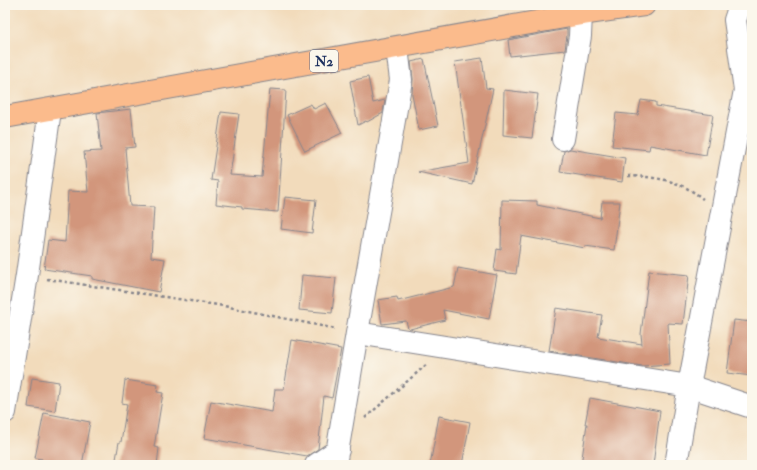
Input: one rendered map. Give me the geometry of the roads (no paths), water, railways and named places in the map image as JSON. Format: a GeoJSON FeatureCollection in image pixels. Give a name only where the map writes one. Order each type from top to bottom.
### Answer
{"type":"FeatureCollection","features":[{"type":"Feature","properties":{"kind":"highway","name":"N2"},"geometry":{"type":"LineString","coordinates":[[5,118],[581,14],[644,5]]}},
{"type":"Feature","properties":{"kind":"street"},"geometry":{"type":"LineString","coordinates":[[676,465],[689,386],[745,90],[735,20],[740,5]]}},
{"type":"Feature","properties":{"kind":"street"},"geometry":{"type":"LineString","coordinates":[[563,139],[580,36],[581,14]]}},
{"type":"Feature","properties":{"kind":"street"},"geometry":{"type":"LineString","coordinates":[[316,465],[338,450],[401,80],[397,48]]}},
{"type":"Feature","properties":{"kind":"street"},"geometry":{"type":"LineString","coordinates":[[5,412],[27,275],[50,110]]}},
{"type":"Feature","properties":{"kind":"street"},"geometry":{"type":"LineString","coordinates":[[357,333],[689,386],[752,407]]}}]}
